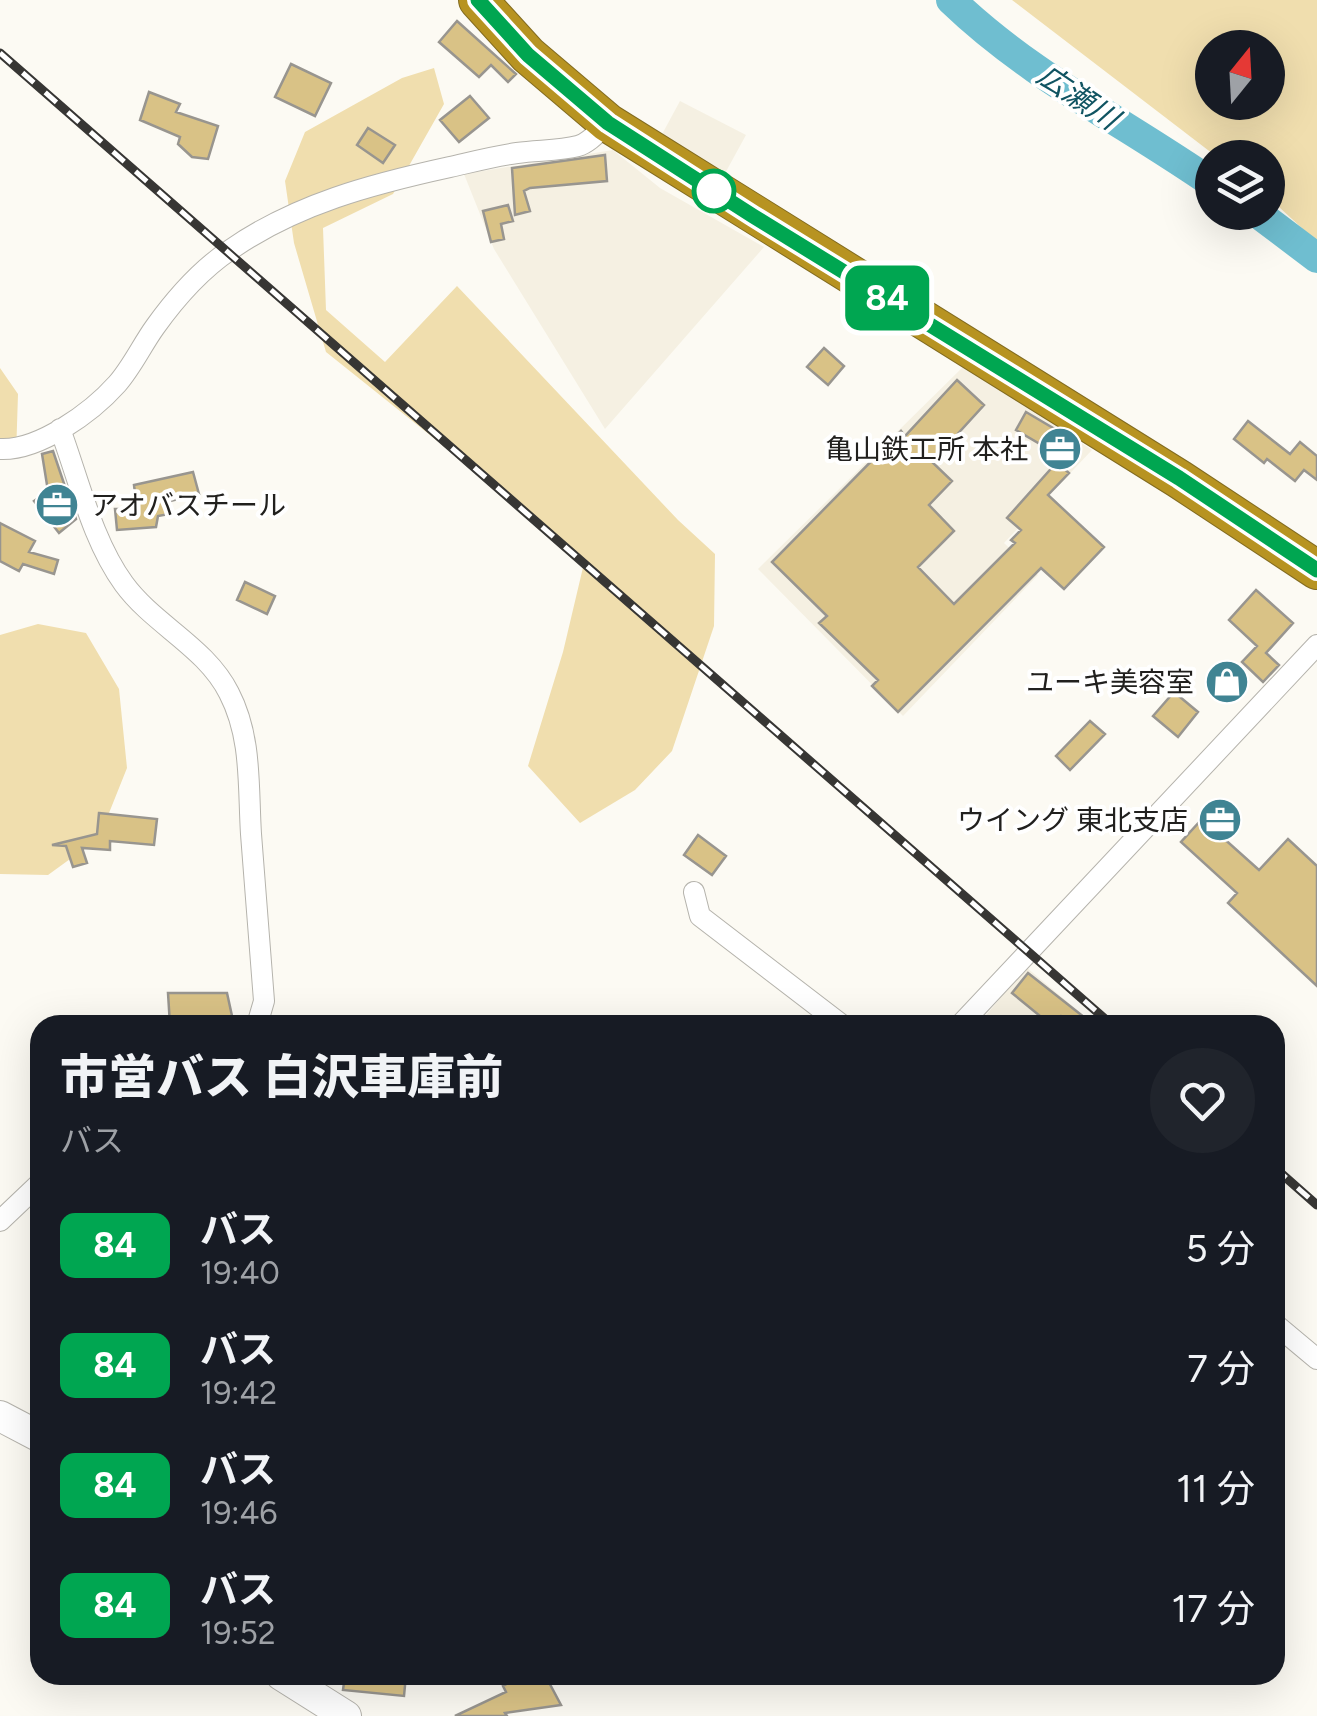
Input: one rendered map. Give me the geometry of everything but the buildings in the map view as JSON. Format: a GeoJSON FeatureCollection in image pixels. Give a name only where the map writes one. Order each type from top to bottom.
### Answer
{"type":"FeatureCollection","features":[{"type":"Feature","properties":{"kind":"highway"},"geometry":{"type":"LineString","coordinates":[[478,0],[528,55],[608,123],[1179,478],[1317,570]]}},
{"type":"Feature","properties":{"kind":"street"},"geometry":{"type":"LineString","coordinates":[[0,449],[28,446],[60,430],[119,382],[157,324],[190,285],[227,251],[282,219],[321,200],[403,178],[516,153],[582,146],[608,123]]}},
{"type":"Feature","properties":{"kind":"street"},"geometry":{"type":"LineString","coordinates":[[60,430],[102,546],[125,585],[211,664],[230,694],[244,733],[251,778],[264,1001],[260,1015]]}},
{"type":"Feature","properties":{"kind":"street"},"geometry":{"type":"LineString","coordinates":[[969,1015],[1317,645]]}},
{"type":"Feature","properties":{"kind":"street"},"geometry":{"type":"LineString","coordinates":[[694,892],[700,916],[829,1015]]}},
{"type":"Feature","properties":{"kind":"street"},"geometry":{"type":"LineString","coordinates":[[0,1221],[30,1192]]}},
{"type":"Feature","properties":{"kind":"street"},"geometry":{"type":"LineString","coordinates":[[1285,1332],[1317,1359]]}},
{"type":"Feature","properties":{"kind":"street"},"geometry":{"type":"LineString","coordinates":[[0,1416],[30,1431]]}},
{"type":"Feature","properties":{"kind":"street"},"geometry":{"type":"LineString","coordinates":[[297,1685],[346,1716]]}},
{"type":"Feature","properties":{"kind":"shaded area"},"geometry":{"type":"Polygon","coordinates":[[[1012,0],[1317,0],[1317,242],[1285,213],[1285,140],[1195,140],[1012,0]]]}},
{"type":"Feature","properties":{"kind":"shaded area"},"geometry":{"type":"Polygon","coordinates":[[[434,68],[444,104],[393,194],[323,228],[326,310],[385,362],[457,286],[678,520],[715,554],[714,626],[672,751],[635,790],[580,823],[528,766],[563,652],[585,559],[326,352],[294,243],[285,181],[305,132],[402,78],[434,68]]]}},
{"type":"Feature","properties":{"kind":"shaded area"},"geometry":{"type":"Polygon","coordinates":[[[680,101],[746,135],[723,177],[660,138],[680,101]]]}},
{"type":"Feature","properties":{"kind":"shaded area"},"geometry":{"type":"Polygon","coordinates":[[[613,150],[660,188],[764,247],[605,429],[494,249],[464,174],[613,150]]]}},
{"type":"Feature","properties":{"kind":"shaded area"},"geometry":{"type":"Polygon","coordinates":[[[965,365],[1092,450],[1004,543],[1038,575],[903,716],[758,569],[965,365]]]}},
{"type":"Feature","properties":{"kind":"shaded area"},"geometry":{"type":"Polygon","coordinates":[[[0,368],[18,394],[16,456],[0,460],[0,368]]]}},
{"type":"Feature","properties":{"kind":"shaded area"},"geometry":{"type":"Polygon","coordinates":[[[38,624],[86,633],[119,689],[127,768],[99,838],[48,875],[0,874],[0,635],[38,624]]]}},
{"type":"Feature","properties":{"kind":"shaded area"},"geometry":{"type":"Polygon","coordinates":[[[1026,967],[1083,1015],[986,1015],[1026,967]]]}},
{"type":"Feature","properties":{"kind":"waterway","name":"広瀬川"},"geometry":{"type":"LineString","coordinates":[[951,0],[1045,75],[1195,172]]}},
{"type":"Feature","properties":{"kind":"waterway","name":"広瀬川"},"geometry":{"type":"LineString","coordinates":[[1280,230],[1317,258]]}},
{"type":"Feature","properties":{"kind":"railway"},"geometry":{"type":"LineString","coordinates":[[0,53],[1101,1015]]}},
{"type":"Feature","properties":{"kind":"railway"},"geometry":{"type":"LineString","coordinates":[[1285,1177],[1317,1205]]}},
{"type":"Feature","properties":{"kind":"bus line","name":"84"},"geometry":{"type":"LineString","coordinates":[[478,0],[528,55],[608,123],[1179,478],[1317,570]]}},
{"type":"Feature","properties":{"kind":"place","name":"亀山鉄工所 本社"},"geometry":{"type":"Point","coordinates":[1060,449]}},
{"type":"Feature","properties":{"kind":"place","name":"アオバスチール"},"geometry":{"type":"Point","coordinates":[57,505]}},
{"type":"Feature","properties":{"kind":"place","name":"ユーキ美容室"},"geometry":{"type":"Point","coordinates":[1227,682]}},
{"type":"Feature","properties":{"kind":"place","name":"ウイング 東北支店"},"geometry":{"type":"Point","coordinates":[1220,820]}}]}
